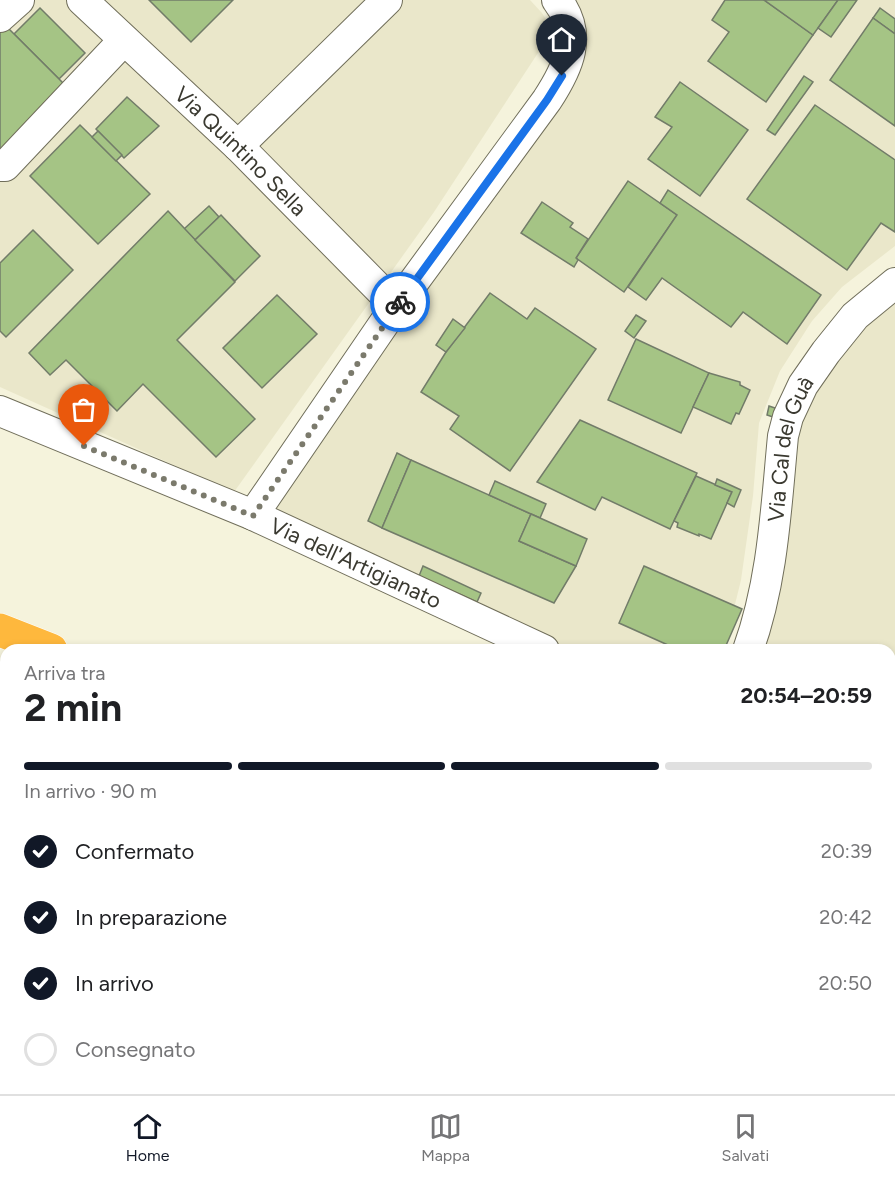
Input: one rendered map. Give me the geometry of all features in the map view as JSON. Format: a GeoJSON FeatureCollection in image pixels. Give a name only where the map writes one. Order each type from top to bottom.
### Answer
{"type":"FeatureCollection","features":[{"type":"Feature","properties":{"kind":"highway"},"geometry":{"type":"LineString","coordinates":[[0,630],[36,644]]}},
{"type":"Feature","properties":{"kind":"street"},"geometry":{"type":"LineString","coordinates":[[0,17],[19,0]]}},
{"type":"Feature","properties":{"kind":"street","name":"Via Quintino Sella"},"geometry":{"type":"LineString","coordinates":[[82,0],[238,146],[396,306]]}},
{"type":"Feature","properties":{"kind":"street"},"geometry":{"type":"LineString","coordinates":[[238,146],[387,0]]}},
{"type":"Feature","properties":{"kind":"street"},"geometry":{"type":"LineString","coordinates":[[253,516],[396,306],[547,100],[562,76],[570,53],[571,38],[570,27],[561,5]]}},
{"type":"Feature","properties":{"kind":"street"},"geometry":{"type":"LineString","coordinates":[[0,166],[5,166],[124,40]]}},
{"type":"Feature","properties":{"kind":"street","name":"Via Cal del Guà"},"geometry":{"type":"LineString","coordinates":[[750,644],[769,574],[783,436],[788,417],[803,385],[840,334],[855,316],[895,283]]}},
{"type":"Feature","properties":{"kind":"street","name":"Via dell'Artigianato"},"geometry":{"type":"LineString","coordinates":[[0,411],[253,516],[531,644]]}},
{"type":"Feature","properties":{"kind":"shaded area"},"geometry":{"type":"Polygon","coordinates":[[[0,0],[67,0],[371,300],[234,492],[0,387],[0,0]]]}},
{"type":"Feature","properties":{"kind":"shaded area"},"geometry":{"type":"Polygon","coordinates":[[[102,0],[530,0],[553,30],[434,212],[389,275],[102,0]]]}},
{"type":"Feature","properties":{"kind":"shaded area"},"geometry":{"type":"Polygon","coordinates":[[[571,0],[895,0],[895,246],[842,287],[812,321],[780,371],[759,423],[753,496],[741,580],[725,644],[538,644],[263,505],[585,33],[582,17],[571,0]]]}},
{"type":"Feature","properties":{"kind":"shaded area"},"geometry":{"type":"Polygon","coordinates":[[[895,285],[895,644],[760,644],[758,642],[807,385],[895,285]]]}},
{"type":"Feature","properties":{"kind":"building"},"geometry":{"type":"Polygon","coordinates":[[[149,0],[233,0],[191,42],[149,0]]]}},
{"type":"Feature","properties":{"kind":"building"},"geometry":{"type":"Polygon","coordinates":[[[725,0],[764,0],[813,35],[766,102],[708,61],[729,32],[712,20],[725,0]]]}},
{"type":"Feature","properties":{"kind":"building"},"geometry":{"type":"Polygon","coordinates":[[[764,0],[838,0],[813,35],[764,0]]]}},
{"type":"Feature","properties":{"kind":"building"},"geometry":{"type":"Polygon","coordinates":[[[838,0],[857,0],[831,37],[818,28],[838,0]]]}},
{"type":"Feature","properties":{"kind":"building"},"geometry":{"type":"Polygon","coordinates":[[[40,8],[85,53],[59,79],[14,34],[40,8]]]}},
{"type":"Feature","properties":{"kind":"building"},"geometry":{"type":"Polygon","coordinates":[[[880,8],[895,19],[895,34],[873,18],[880,8]]]}},
{"type":"Feature","properties":{"kind":"building"},"geometry":{"type":"Polygon","coordinates":[[[873,18],[895,34],[895,126],[830,80],[873,18]]]}},
{"type":"Feature","properties":{"kind":"building"},"geometry":{"type":"Polygon","coordinates":[[[3,23],[70,90],[0,154],[0,26],[3,23]]]}},
{"type":"Feature","properties":{"kind":"building"},"geometry":{"type":"Polygon","coordinates":[[[804,76],[813,82],[775,135],[767,130],[804,76]]]}},
{"type":"Feature","properties":{"kind":"building"},"geometry":{"type":"Polygon","coordinates":[[[680,82],[748,130],[700,196],[648,159],[672,127],[655,117],[680,82]]]}},
{"type":"Feature","properties":{"kind":"building"},"geometry":{"type":"Polygon","coordinates":[[[127,97],[159,126],[124,158],[96,129],[127,97]]]}},
{"type":"Feature","properties":{"kind":"building"},"geometry":{"type":"Polygon","coordinates":[[[815,105],[895,160],[895,232],[881,223],[847,270],[747,199],[815,105]]]}},
{"type":"Feature","properties":{"kind":"building"},"geometry":{"type":"Polygon","coordinates":[[[80,125],[150,194],[98,244],[30,176],[80,125]]]}},
{"type":"Feature","properties":{"kind":"building"},"geometry":{"type":"Polygon","coordinates":[[[98,131],[122,155],[116,161],[92,137],[98,131]]]}},
{"type":"Feature","properties":{"kind":"building"},"geometry":{"type":"Polygon","coordinates":[[[628,181],[677,215],[624,292],[576,258],[628,181]]]}},
{"type":"Feature","properties":{"kind":"building"},"geometry":{"type":"Polygon","coordinates":[[[668,190],[821,295],[787,344],[743,312],[731,327],[662,278],[646,300],[628,287],[677,215],[660,203],[668,190]]]}},
{"type":"Feature","properties":{"kind":"building"},"geometry":{"type":"Polygon","coordinates":[[[542,202],[573,223],[570,227],[588,239],[576,258],[578,260],[574,267],[521,233],[542,202]]]}},
{"type":"Feature","properties":{"kind":"building"},"geometry":{"type":"Polygon","coordinates":[[[209,206],[219,217],[195,240],[184,229],[209,206]]]}},
{"type":"Feature","properties":{"kind":"building"},"geometry":{"type":"Polygon","coordinates":[[[168,211],[235,282],[177,340],[255,419],[216,457],[143,384],[117,411],[66,360],[50,375],[29,353],[168,211]]]}},
{"type":"Feature","properties":{"kind":"building"},"geometry":{"type":"Polygon","coordinates":[[[221,215],[260,256],[235,281],[195,240],[221,215]]]}},
{"type":"Feature","properties":{"kind":"building"},"geometry":{"type":"Polygon","coordinates":[[[33,230],[73,270],[6,337],[0,331],[0,263],[33,230]]]}},
{"type":"Feature","properties":{"kind":"building"},"geometry":{"type":"Polygon","coordinates":[[[490,293],[527,319],[535,308],[596,349],[510,471],[450,429],[459,416],[421,392],[446,352],[490,293]]]}},
{"type":"Feature","properties":{"kind":"building"},"geometry":{"type":"Polygon","coordinates":[[[277,295],[317,334],[262,388],[223,348],[277,295]]]}},
{"type":"Feature","properties":{"kind":"building"},"geometry":{"type":"Polygon","coordinates":[[[636,315],[646,321],[634,338],[625,331],[636,315]]]}},
{"type":"Feature","properties":{"kind":"building"},"geometry":{"type":"Polygon","coordinates":[[[453,319],[465,328],[446,352],[436,345],[453,319]]]}},
{"type":"Feature","properties":{"kind":"building"},"geometry":{"type":"Polygon","coordinates":[[[636,339],[709,373],[681,433],[608,400],[636,339]]]}},
{"type":"Feature","properties":{"kind":"building"},"geometry":{"type":"Polygon","coordinates":[[[709,373],[740,382],[740,385],[750,390],[739,414],[736,413],[731,424],[693,407],[709,373]]]}},
{"type":"Feature","properties":{"kind":"building"},"geometry":{"type":"Polygon","coordinates":[[[769,406],[775,408],[773,417],[767,415],[769,406]]]}},
{"type":"Feature","properties":{"kind":"building"},"geometry":{"type":"Polygon","coordinates":[[[580,420],[697,473],[670,529],[602,497],[595,510],[537,482],[580,420]]]}},
{"type":"Feature","properties":{"kind":"building"},"geometry":{"type":"Polygon","coordinates":[[[397,453],[411,460],[382,528],[368,521],[397,453]]]}},
{"type":"Feature","properties":{"kind":"building"},"geometry":{"type":"Polygon","coordinates":[[[411,460],[531,514],[519,541],[576,566],[554,603],[382,528],[411,460]]]}},
{"type":"Feature","properties":{"kind":"building"},"geometry":{"type":"Polygon","coordinates":[[[696,476],[732,492],[711,539],[677,527],[678,523],[674,521],[696,476]]]}},
{"type":"Feature","properties":{"kind":"building"},"geometry":{"type":"Polygon","coordinates":[[[717,479],[741,490],[734,507],[727,503],[732,492],[715,485],[717,479]]]}},
{"type":"Feature","properties":{"kind":"building"},"geometry":{"type":"Polygon","coordinates":[[[495,481],[546,504],[540,518],[489,495],[495,481]]]}},
{"type":"Feature","properties":{"kind":"building"},"geometry":{"type":"Polygon","coordinates":[[[531,514],[587,539],[576,566],[519,541],[531,514]]]}},
{"type":"Feature","properties":{"kind":"building"},"geometry":{"type":"Polygon","coordinates":[[[423,566],[481,593],[477,602],[419,576],[423,566]]]}},
{"type":"Feature","properties":{"kind":"building"},"geometry":{"type":"Polygon","coordinates":[[[644,566],[742,609],[727,644],[666,644],[619,623],[644,566]]]}},
{"type":"Feature","properties":{"kind":"way so far"},"geometry":{"type":"LineString","coordinates":[[84,446],[253,516],[400,302]]}},
{"type":"Feature","properties":{"kind":"route"},"geometry":{"type":"LineString","coordinates":[[400,302],[562,76]]}}]}
